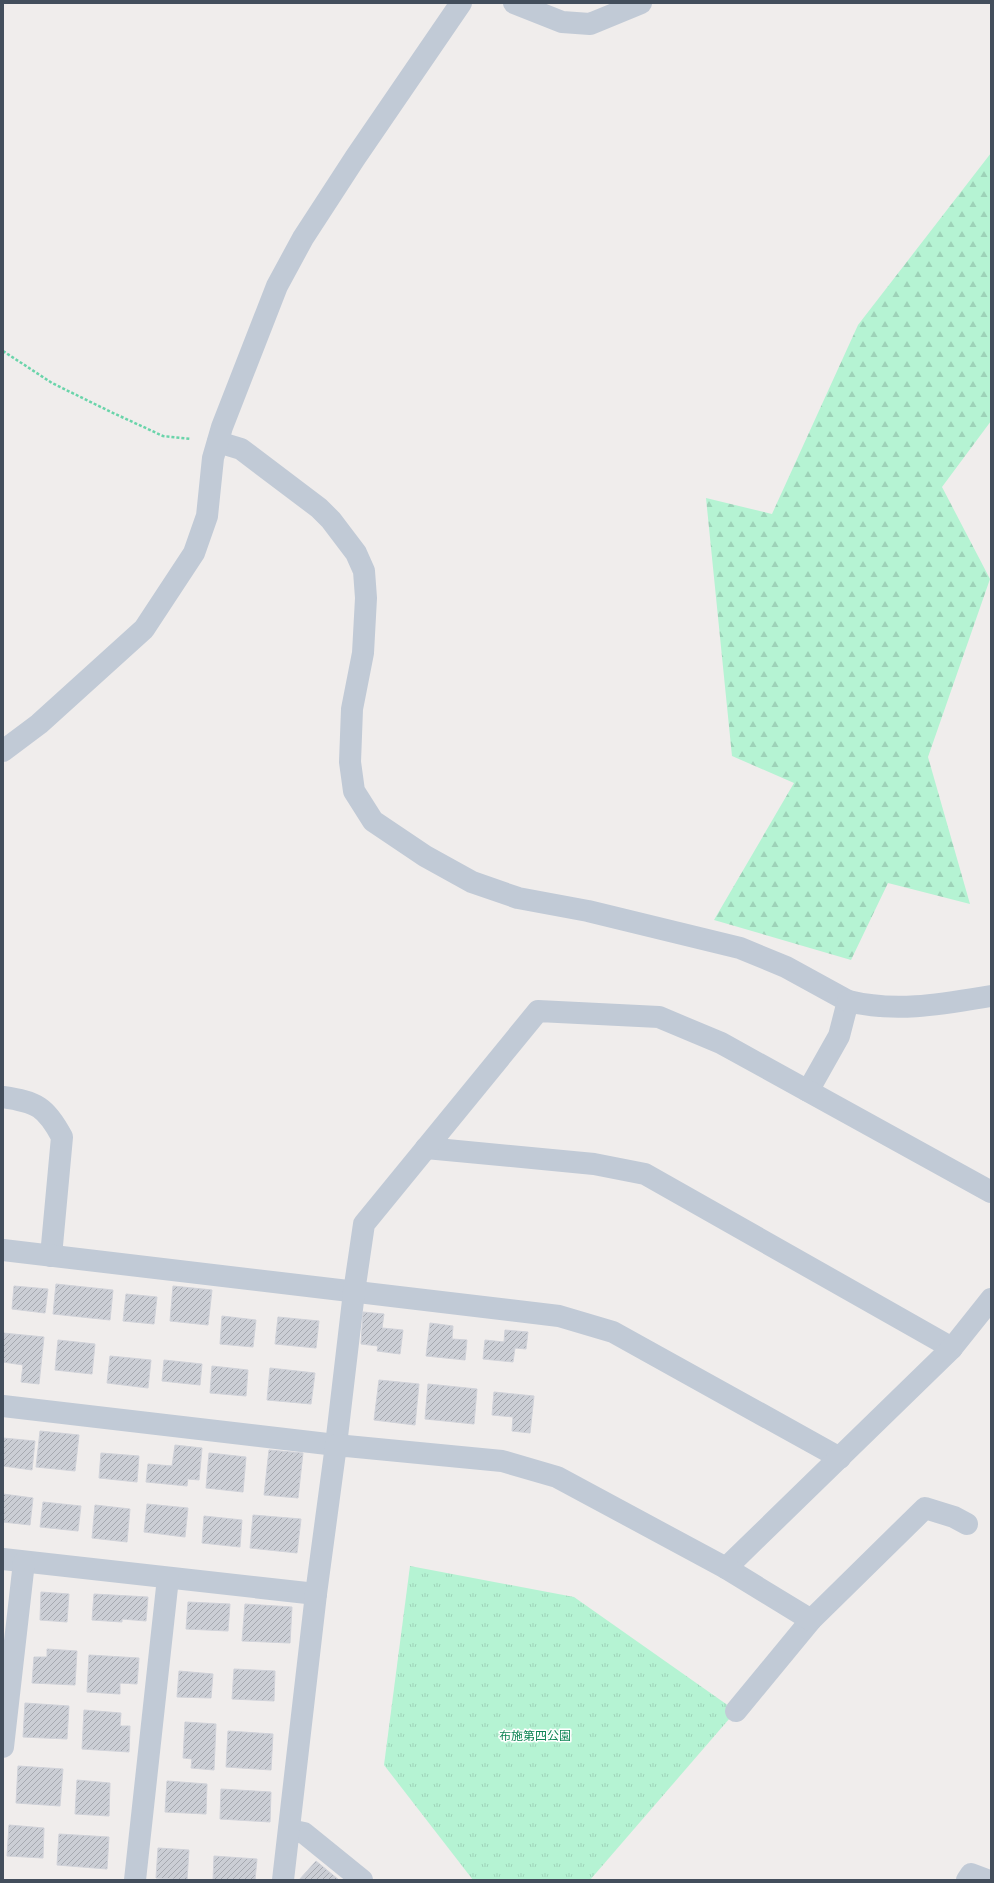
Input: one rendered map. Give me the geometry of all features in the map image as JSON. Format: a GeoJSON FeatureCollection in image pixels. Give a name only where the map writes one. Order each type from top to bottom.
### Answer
{"type":"FeatureCollection","features":[{"type":"Feature","properties":{"kind":"street"},"geometry":{"type":"LineString","coordinates":[[3,751],[39,724],[144,628],[194,553],[206,516],[213,458],[222,427],[277,286],[303,238],[355,158],[461,3]]}},
{"type":"Feature","properties":{"kind":"street"},"geometry":{"type":"LineString","coordinates":[[514,3],[562,22],[590,24],[641,3]]}},
{"type":"Feature","properties":{"kind":"street"},"geometry":{"type":"LineString","coordinates":[[218,442],[241,449],[319,508],[331,520],[356,553],[364,571],[366,598],[363,652],[352,710],[350,762],[354,791],[373,821],[425,856],[472,882],[518,898],[588,911],[740,948],[786,967],[848,1001],[861,1004],[905,1007],[934,1006],[991,996]]}},
{"type":"Feature","properties":{"kind":"street"},"geometry":{"type":"LineString","coordinates":[[808,1091],[839,1036],[848,1001]]}},
{"type":"Feature","properties":{"kind":"street"},"geometry":{"type":"LineString","coordinates":[[283,1880],[316,1594],[364,1224],[538,1011],[659,1017],[721,1043],[991,1192]]}},
{"type":"Feature","properties":{"kind":"street"},"geometry":{"type":"LineString","coordinates":[[3,1097],[37,1105],[53,1120],[62,1138],[51,1256]]}},
{"type":"Feature","properties":{"kind":"street"},"geometry":{"type":"LineString","coordinates":[[426,1148],[594,1164],[645,1174],[952,1348]]}},
{"type":"Feature","properties":{"kind":"street"},"geometry":{"type":"LineString","coordinates":[[3,1250],[559,1316],[613,1332],[840,1458]]}},
{"type":"Feature","properties":{"kind":"street"},"geometry":{"type":"LineString","coordinates":[[726,1568],[952,1348],[991,1299]]}},
{"type":"Feature","properties":{"kind":"street"},"geometry":{"type":"LineString","coordinates":[[3,1406],[336,1445],[502,1461],[558,1477],[726,1568],[811,1620]]}},
{"type":"Feature","properties":{"kind":"street"},"geometry":{"type":"LineString","coordinates":[[736,1711],[811,1620],[925,1508],[954,1517],[967,1524]]}},
{"type":"Feature","properties":{"kind":"street"},"geometry":{"type":"LineString","coordinates":[[3,1559],[316,1594]]}},
{"type":"Feature","properties":{"kind":"street"},"geometry":{"type":"LineString","coordinates":[[3,1747],[24,1562]]}},
{"type":"Feature","properties":{"kind":"street"},"geometry":{"type":"LineString","coordinates":[[135,1880],[168,1578]]}},
{"type":"Feature","properties":{"kind":"street"},"geometry":{"type":"LineString","coordinates":[[289,1830],[304,1833],[362,1880]]}},
{"type":"Feature","properties":{"kind":"street"},"geometry":{"type":"LineString","coordinates":[[967,1880],[971,1874],[987,1880]]}},
{"type":"Feature","properties":{"kind":"path"},"geometry":{"type":"LineString","coordinates":[[3,351],[52,383],[164,436],[218,442]]}},
{"type":"Feature","properties":{"kind":"green space"},"geometry":{"type":"Polygon","coordinates":[[[991,153],[991,421],[942,487],[990,579],[928,757],[970,904],[888,883],[851,960],[714,920],[794,783],[732,756],[706,498],[772,514],[858,325],[991,153]]]}},
{"type":"Feature","properties":{"kind":"green space","name":"布施第四公園"},"geometry":{"type":"Polygon","coordinates":[[[410,1566],[574,1597],[736,1711],[590,1880],[473,1880],[384,1765],[410,1566]]]}},
{"type":"Feature","properties":{"kind":"building"},"geometry":{"type":"Polygon","coordinates":[[[56,1284],[113,1290],[110,1320],[53,1314],[56,1284]]]}},
{"type":"Feature","properties":{"kind":"building"},"geometry":{"type":"Polygon","coordinates":[[[14,1286],[48,1289],[45,1313],[12,1309],[14,1286]]]}},
{"type":"Feature","properties":{"kind":"building"},"geometry":{"type":"Polygon","coordinates":[[[173,1286],[212,1290],[208,1325],[170,1321],[173,1286]]]}},
{"type":"Feature","properties":{"kind":"building"},"geometry":{"type":"Polygon","coordinates":[[[126,1294],[157,1297],[154,1324],[123,1321],[126,1294]]]}},
{"type":"Feature","properties":{"kind":"building"},"geometry":{"type":"Polygon","coordinates":[[[363,1312],[384,1314],[382,1328],[403,1330],[400,1354],[377,1351],[378,1346],[361,1344],[363,1312]]]}},
{"type":"Feature","properties":{"kind":"building"},"geometry":{"type":"Polygon","coordinates":[[[222,1316],[256,1320],[253,1347],[220,1344],[222,1316]]]}},
{"type":"Feature","properties":{"kind":"building"},"geometry":{"type":"Polygon","coordinates":[[[278,1317],[319,1321],[316,1348],[275,1344],[278,1317]]]}},
{"type":"Feature","properties":{"kind":"building"},"geometry":{"type":"Polygon","coordinates":[[[430,1323],[453,1326],[452,1339],[467,1340],[465,1360],[426,1356],[430,1323]]]}},
{"type":"Feature","properties":{"kind":"building"},"geometry":{"type":"Polygon","coordinates":[[[505,1330],[528,1332],[526,1349],[515,1348],[513,1362],[483,1359],[485,1340],[504,1342],[505,1330]]]}},
{"type":"Feature","properties":{"kind":"building"},"geometry":{"type":"Polygon","coordinates":[[[3,1333],[44,1337],[39,1384],[21,1382],[23,1365],[3,1362],[3,1333]]]}},
{"type":"Feature","properties":{"kind":"building"},"geometry":{"type":"Polygon","coordinates":[[[58,1340],[95,1344],[92,1374],[55,1370],[58,1340]]]}},
{"type":"Feature","properties":{"kind":"building"},"geometry":{"type":"Polygon","coordinates":[[[110,1356],[151,1360],[148,1388],[107,1383],[110,1356]]]}},
{"type":"Feature","properties":{"kind":"building"},"geometry":{"type":"Polygon","coordinates":[[[164,1360],[202,1364],[200,1385],[162,1381],[164,1360]]]}},
{"type":"Feature","properties":{"kind":"building"},"geometry":{"type":"Polygon","coordinates":[[[212,1366],[248,1370],[246,1396],[210,1393],[212,1366]]]}},
{"type":"Feature","properties":{"kind":"building"},"geometry":{"type":"Polygon","coordinates":[[[270,1368],[315,1373],[311,1404],[267,1400],[270,1368]]]}},
{"type":"Feature","properties":{"kind":"building"},"geometry":{"type":"Polygon","coordinates":[[[379,1380],[419,1384],[415,1425],[374,1420],[379,1380]]]}},
{"type":"Feature","properties":{"kind":"building"},"geometry":{"type":"Polygon","coordinates":[[[428,1384],[477,1389],[474,1424],[425,1419],[428,1384]]]}},
{"type":"Feature","properties":{"kind":"building"},"geometry":{"type":"Polygon","coordinates":[[[494,1392],[534,1396],[530,1433],[512,1431],[513,1417],[492,1415],[494,1392]]]}},
{"type":"Feature","properties":{"kind":"building"},"geometry":{"type":"Polygon","coordinates":[[[40,1431],[79,1435],[75,1471],[36,1467],[40,1431]]]}},
{"type":"Feature","properties":{"kind":"building"},"geometry":{"type":"Polygon","coordinates":[[[3,1438],[35,1441],[32,1470],[3,1466],[3,1438]]]}},
{"type":"Feature","properties":{"kind":"building"},"geometry":{"type":"Polygon","coordinates":[[[175,1445],[202,1448],[199,1480],[188,1479],[187,1486],[146,1482],[148,1464],[172,1466],[175,1445]]]}},
{"type":"Feature","properties":{"kind":"building"},"geometry":{"type":"Polygon","coordinates":[[[269,1450],[303,1453],[298,1498],[264,1495],[269,1450]]]}},
{"type":"Feature","properties":{"kind":"building"},"geometry":{"type":"Polygon","coordinates":[[[101,1453],[139,1456],[137,1482],[99,1478],[101,1453]]]}},
{"type":"Feature","properties":{"kind":"building"},"geometry":{"type":"Polygon","coordinates":[[[209,1453],[246,1457],[243,1492],[206,1488],[209,1453]]]}},
{"type":"Feature","properties":{"kind":"building"},"geometry":{"type":"Polygon","coordinates":[[[3,1494],[33,1498],[30,1525],[3,1522],[3,1494]]]}},
{"type":"Feature","properties":{"kind":"building"},"geometry":{"type":"Polygon","coordinates":[[[43,1502],[81,1506],[78,1531],[40,1527],[43,1502]]]}},
{"type":"Feature","properties":{"kind":"building"},"geometry":{"type":"Polygon","coordinates":[[[147,1504],[188,1508],[185,1537],[144,1532],[147,1504]]]}},
{"type":"Feature","properties":{"kind":"building"},"geometry":{"type":"Polygon","coordinates":[[[95,1505],[130,1509],[127,1542],[92,1538],[95,1505]]]}},
{"type":"Feature","properties":{"kind":"building"},"geometry":{"type":"Polygon","coordinates":[[[253,1515],[301,1519],[297,1553],[250,1548],[253,1515]]]}},
{"type":"Feature","properties":{"kind":"building"},"geometry":{"type":"Polygon","coordinates":[[[204,1516],[242,1520],[240,1547],[202,1543],[204,1516]]]}},
{"type":"Feature","properties":{"kind":"building"},"geometry":{"type":"Polygon","coordinates":[[[41,1592],[69,1594],[67,1622],[40,1620],[41,1592]]]}},
{"type":"Feature","properties":{"kind":"building"},"geometry":{"type":"Polygon","coordinates":[[[94,1594],[148,1597],[146,1621],[122,1619],[122,1622],[92,1620],[94,1594]]]}},
{"type":"Feature","properties":{"kind":"building"},"geometry":{"type":"Polygon","coordinates":[[[188,1602],[230,1604],[228,1631],[186,1629],[188,1602]]]}},
{"type":"Feature","properties":{"kind":"building"},"geometry":{"type":"Polygon","coordinates":[[[245,1604],[292,1607],[290,1643],[242,1641],[245,1604]]]}},
{"type":"Feature","properties":{"kind":"building"},"geometry":{"type":"Polygon","coordinates":[[[47,1649],[77,1651],[75,1685],[32,1683],[34,1657],[47,1657],[47,1649]]]}},
{"type":"Feature","properties":{"kind":"building"},"geometry":{"type":"Polygon","coordinates":[[[89,1655],[139,1658],[137,1684],[120,1683],[120,1694],[87,1692],[89,1655]]]}},
{"type":"Feature","properties":{"kind":"building"},"geometry":{"type":"Polygon","coordinates":[[[234,1669],[275,1671],[274,1701],[232,1699],[234,1669]]]}},
{"type":"Feature","properties":{"kind":"building"},"geometry":{"type":"Polygon","coordinates":[[[179,1671],[213,1674],[211,1698],[177,1697],[179,1671]]]}},
{"type":"Feature","properties":{"kind":"building"},"geometry":{"type":"Polygon","coordinates":[[[25,1703],[69,1706],[67,1739],[23,1737],[25,1703]]]}},
{"type":"Feature","properties":{"kind":"building"},"geometry":{"type":"Polygon","coordinates":[[[84,1710],[121,1713],[120,1726],[130,1726],[129,1752],[82,1749],[84,1710]]]}},
{"type":"Feature","properties":{"kind":"building"},"geometry":{"type":"Polygon","coordinates":[[[185,1722],[216,1724],[214,1770],[191,1768],[192,1759],[183,1758],[185,1722]]]}},
{"type":"Feature","properties":{"kind":"building"},"geometry":{"type":"Polygon","coordinates":[[[228,1731],[273,1734],[271,1770],[226,1767],[228,1731]]]}},
{"type":"Feature","properties":{"kind":"building"},"geometry":{"type":"Polygon","coordinates":[[[18,1766],[63,1769],[60,1806],[16,1803],[18,1766]]]}},
{"type":"Feature","properties":{"kind":"building"},"geometry":{"type":"Polygon","coordinates":[[[77,1780],[110,1783],[109,1816],[75,1814],[77,1780]]]}},
{"type":"Feature","properties":{"kind":"building"},"geometry":{"type":"Polygon","coordinates":[[[167,1781],[207,1784],[206,1814],[165,1812],[167,1781]]]}},
{"type":"Feature","properties":{"kind":"building"},"geometry":{"type":"Polygon","coordinates":[[[221,1789],[271,1792],[270,1822],[220,1819],[221,1789]]]}},
{"type":"Feature","properties":{"kind":"building"},"geometry":{"type":"Polygon","coordinates":[[[9,1825],[44,1828],[43,1858],[7,1856],[9,1825]]]}},
{"type":"Feature","properties":{"kind":"building"},"geometry":{"type":"Polygon","coordinates":[[[59,1834],[109,1837],[107,1869],[57,1865],[59,1834]]]}},
{"type":"Feature","properties":{"kind":"building"},"geometry":{"type":"Polygon","coordinates":[[[158,1848],[189,1850],[187,1880],[156,1878],[158,1848]]]}},
{"type":"Feature","properties":{"kind":"building"},"geometry":{"type":"Polygon","coordinates":[[[214,1856],[257,1859],[255,1880],[213,1880],[214,1856]]]}},
{"type":"Feature","properties":{"kind":"building"},"geometry":{"type":"Polygon","coordinates":[[[316,1861],[339,1880],[299,1880],[316,1861]]]}}]}
